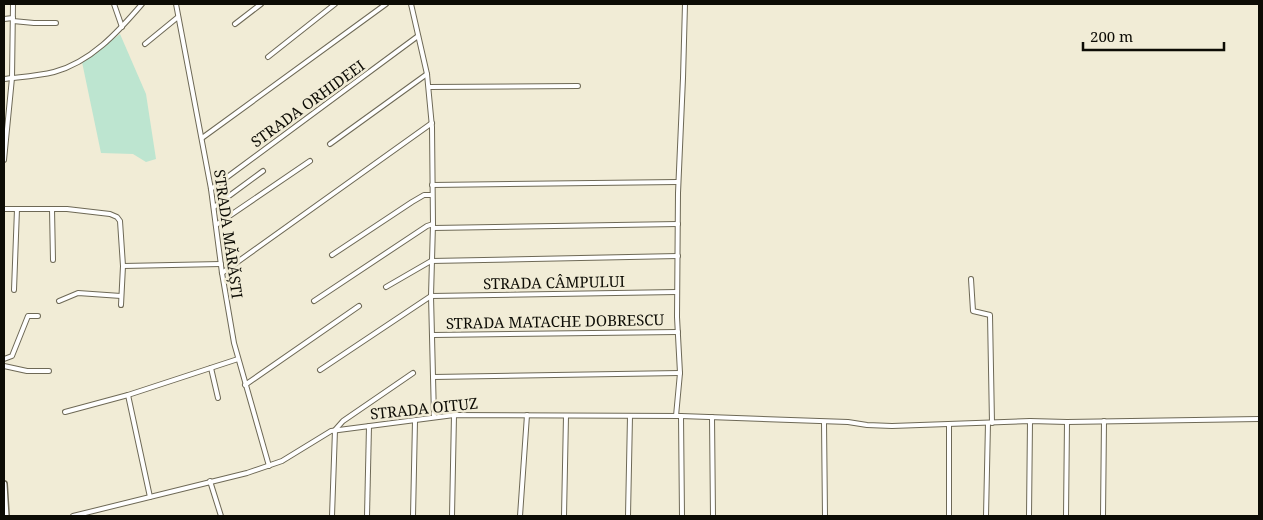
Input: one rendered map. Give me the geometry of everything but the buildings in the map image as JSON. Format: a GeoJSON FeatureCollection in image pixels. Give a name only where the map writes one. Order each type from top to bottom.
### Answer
{"type":"FeatureCollection","features":[{"type":"Feature","properties":{"kind":"main road"},"geometry":{"type":"LineString","coordinates":[[4,484],[6,516]]}},
{"type":"Feature","properties":{"kind":"street"},"geometry":{"type":"LineString","coordinates":[[4,160],[12,78],[13,4]]}},
{"type":"Feature","properties":{"kind":"street"},"geometry":{"type":"LineString","coordinates":[[114,4],[122,27]]}},
{"type":"Feature","properties":{"kind":"street"},"geometry":{"type":"LineString","coordinates":[[4,79],[44,74],[68,67],[100,47],[122,27],[142,4]]}},
{"type":"Feature","properties":{"kind":"street","name":"STRADA MĂRĂȘTI"},"geometry":{"type":"LineString","coordinates":[[176,4],[202,138],[214,208],[222,273],[238,359],[269,466]]}},
{"type":"Feature","properties":{"kind":"street"},"geometry":{"type":"LineString","coordinates":[[235,24],[261,4]]}},
{"type":"Feature","properties":{"kind":"street"},"geometry":{"type":"LineString","coordinates":[[268,57],[335,4]]}},
{"type":"Feature","properties":{"kind":"street"},"geometry":{"type":"LineString","coordinates":[[202,138],[386,4]]}},
{"type":"Feature","properties":{"kind":"street"},"geometry":{"type":"LineString","coordinates":[[412,4],[427,74],[432,123],[433,226],[431,296],[434,417]]}},
{"type":"Feature","properties":{"kind":"street"},"geometry":{"type":"LineString","coordinates":[[682,516],[677,292],[678,182],[685,4]]}},
{"type":"Feature","properties":{"kind":"street"},"geometry":{"type":"LineString","coordinates":[[145,44],[178,17]]}},
{"type":"Feature","properties":{"kind":"street"},"geometry":{"type":"LineString","coordinates":[[4,19],[34,24],[56,22]]}},
{"type":"Feature","properties":{"kind":"street","name":"STRADA ORHIDEEI"},"geometry":{"type":"LineString","coordinates":[[211,190],[418,36]]}},
{"type":"Feature","properties":{"kind":"street"},"geometry":{"type":"LineString","coordinates":[[330,144],[427,74]]}},
{"type":"Feature","properties":{"kind":"street"},"geometry":{"type":"LineString","coordinates":[[429,87],[578,86]]}},
{"type":"Feature","properties":{"kind":"street"},"geometry":{"type":"LineString","coordinates":[[222,273],[432,123]]}},
{"type":"Feature","properties":{"kind":"street"},"geometry":{"type":"LineString","coordinates":[[216,225],[310,161]]}},
{"type":"Feature","properties":{"kind":"street"},"geometry":{"type":"LineString","coordinates":[[214,208],[263,171]]}},
{"type":"Feature","properties":{"kind":"street"},"geometry":{"type":"LineString","coordinates":[[432,185],[678,182]]}},
{"type":"Feature","properties":{"kind":"street"},"geometry":{"type":"LineString","coordinates":[[332,255],[412,202],[424,195],[432,195]]}},
{"type":"Feature","properties":{"kind":"street"},"geometry":{"type":"LineString","coordinates":[[4,209],[52,209],[110,214],[117,217],[120,222],[123,266],[121,305]]}},
{"type":"Feature","properties":{"kind":"street"},"geometry":{"type":"LineString","coordinates":[[14,290],[17,209]]}},
{"type":"Feature","properties":{"kind":"street"},"geometry":{"type":"LineString","coordinates":[[52,209],[53,260]]}},
{"type":"Feature","properties":{"kind":"street"},"geometry":{"type":"LineString","coordinates":[[314,301],[427,226],[678,224]]}},
{"type":"Feature","properties":{"kind":"street"},"geometry":{"type":"LineString","coordinates":[[386,287],[431,260],[678,256]]}},
{"type":"Feature","properties":{"kind":"street"},"geometry":{"type":"LineString","coordinates":[[123,266],[221,264]]}},
{"type":"Feature","properties":{"kind":"street"},"geometry":{"type":"LineString","coordinates":[[971,279],[973,311],[990,315],[990,423],[986,516]]}},
{"type":"Feature","properties":{"kind":"street","name":"STRADA CÂMPULUI"},"geometry":{"type":"LineString","coordinates":[[431,296],[677,292]]}},
{"type":"Feature","properties":{"kind":"street"},"geometry":{"type":"LineString","coordinates":[[59,302],[78,294],[121,296]]}},
{"type":"Feature","properties":{"kind":"street"},"geometry":{"type":"LineString","coordinates":[[320,370],[431,296]]}},
{"type":"Feature","properties":{"kind":"street"},"geometry":{"type":"LineString","coordinates":[[245,385],[359,306]]}},
{"type":"Feature","properties":{"kind":"street"},"geometry":{"type":"LineString","coordinates":[[4,360],[12,356],[28,316],[38,316]]}},
{"type":"Feature","properties":{"kind":"street","name":"STRADA MATACHE DOBRESCU"},"geometry":{"type":"LineString","coordinates":[[432,335],[678,332]]}},
{"type":"Feature","properties":{"kind":"street"},"geometry":{"type":"LineString","coordinates":[[66,412],[128,395],[238,359]]}},
{"type":"Feature","properties":{"kind":"street"},"geometry":{"type":"LineString","coordinates":[[4,366],[27,371],[49,371]]}},
{"type":"Feature","properties":{"kind":"street"},"geometry":{"type":"LineString","coordinates":[[211,368],[218,398]]}},
{"type":"Feature","properties":{"kind":"street"},"geometry":{"type":"LineString","coordinates":[[332,516],[335,430],[343,421],[413,373]]}},
{"type":"Feature","properties":{"kind":"street"},"geometry":{"type":"LineString","coordinates":[[433,377],[680,373]]}},
{"type":"Feature","properties":{"kind":"street"},"geometry":{"type":"LineString","coordinates":[[128,395],[150,497]]}},
{"type":"Feature","properties":{"kind":"street"},"geometry":{"type":"LineString","coordinates":[[452,516],[454,415]]}},
{"type":"Feature","properties":{"kind":"street","name":"STRADA OITUZ"},"geometry":{"type":"LineString","coordinates":[[73,516],[269,466],[282,461],[335,430],[454,415],[679,416],[848,422],[892,426],[1030,421],[1259,419]]}},
{"type":"Feature","properties":{"kind":"street"},"geometry":{"type":"LineString","coordinates":[[520,516],[527,415]]}},
{"type":"Feature","properties":{"kind":"street"},"geometry":{"type":"LineString","coordinates":[[564,516],[566,416]]}},
{"type":"Feature","properties":{"kind":"street"},"geometry":{"type":"LineString","coordinates":[[628,516],[630,416]]}},
{"type":"Feature","properties":{"kind":"street"},"geometry":{"type":"LineString","coordinates":[[712,417],[713,516]]}},
{"type":"Feature","properties":{"kind":"street"},"geometry":{"type":"LineString","coordinates":[[413,516],[415,421]]}},
{"type":"Feature","properties":{"kind":"street"},"geometry":{"type":"LineString","coordinates":[[1029,516],[1030,421]]}},
{"type":"Feature","properties":{"kind":"street"},"geometry":{"type":"LineString","coordinates":[[1103,516],[1104,421]]}},
{"type":"Feature","properties":{"kind":"street"},"geometry":{"type":"LineString","coordinates":[[824,422],[825,516]]}},
{"type":"Feature","properties":{"kind":"street"},"geometry":{"type":"LineString","coordinates":[[1066,516],[1067,422]]}},
{"type":"Feature","properties":{"kind":"street"},"geometry":{"type":"LineString","coordinates":[[949,425],[949,516]]}},
{"type":"Feature","properties":{"kind":"street"},"geometry":{"type":"LineString","coordinates":[[367,516],[369,426]]}},
{"type":"Feature","properties":{"kind":"street"},"geometry":{"type":"LineString","coordinates":[[210,481],[221,516]]}},
{"type":"Feature","properties":{"kind":"green space"},"geometry":{"type":"Polygon","coordinates":[[[120,34],[146,94],[156,159],[146,162],[133,154],[101,153],[82,62],[120,34]]]}}]}
